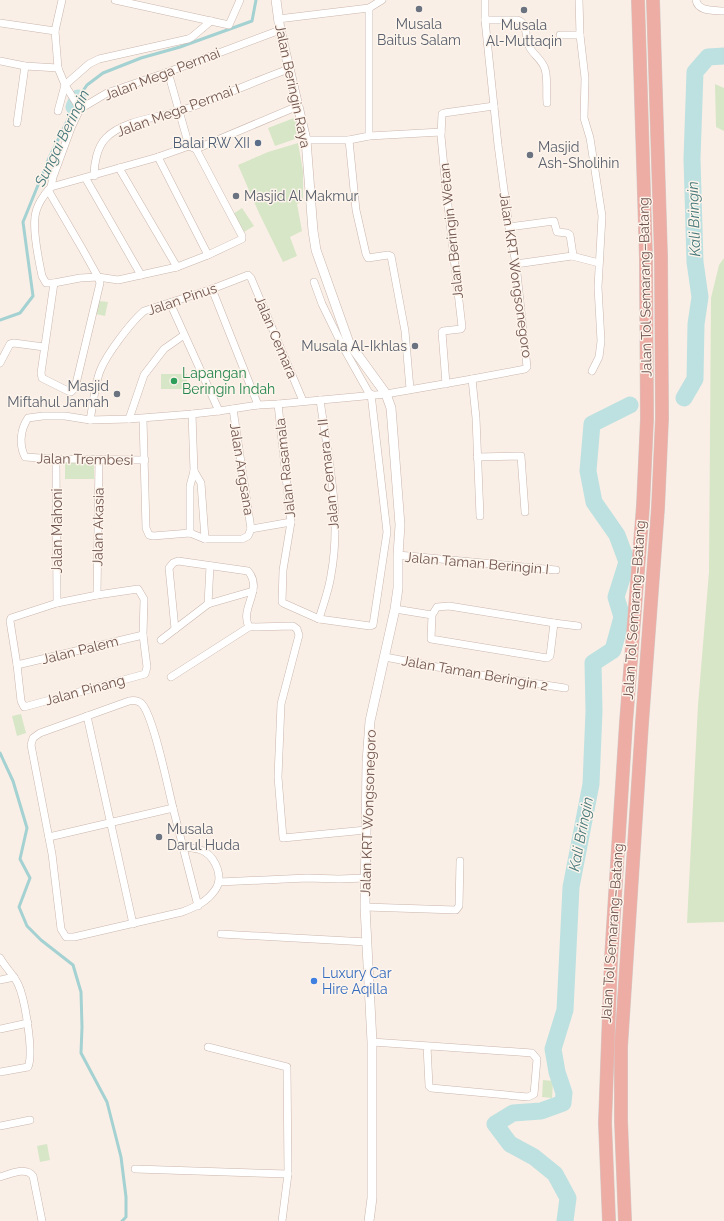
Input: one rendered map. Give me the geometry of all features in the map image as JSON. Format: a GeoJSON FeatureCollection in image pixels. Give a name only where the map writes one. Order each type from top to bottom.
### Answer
{"type":"FeatureCollection","features":[{"type":"Feature","properties":{"kind":"highway","name":"Jalan Tol Semarang–Batang"},"geometry":{"type":"LineString","coordinates":[[609,1221],[605,1123],[611,958],[626,723],[644,506],[647,419],[646,258],[638,0]]}},
{"type":"Feature","properties":{"kind":"highway","name":"Jalan Tol Semarang–Batang"},"geometry":{"type":"LineString","coordinates":[[625,1221],[621,1121],[621,1047],[642,723],[658,508],[662,418],[661,257],[653,0]]}},
{"type":"Feature","properties":{"kind":"street"},"geometry":{"type":"LineString","coordinates":[[62,0],[55,31],[58,68],[65,86],[80,109],[71,128],[50,189],[36,210],[35,224],[42,276],[46,283],[98,277],[118,280],[176,267],[208,255],[242,239],[242,236],[192,147],[168,72]]}},
{"type":"Feature","properties":{"kind":"street"},"geometry":{"type":"LineString","coordinates":[[115,0],[229,25],[240,0]]}},
{"type":"Feature","properties":{"kind":"street","name":"Jalan Beringin Raya"},"geometry":{"type":"LineString","coordinates":[[276,0],[280,30],[306,140],[313,231],[316,250],[349,343],[386,394]]}},
{"type":"Feature","properties":{"kind":"street"},"geometry":{"type":"LineString","coordinates":[[278,19],[369,8],[382,0]]}},
{"type":"Feature","properties":{"kind":"street","name":"Jalan KRT Wongsonegoro"},"geometry":{"type":"LineString","coordinates":[[369,1221],[372,1198],[372,1042],[365,907],[367,762],[370,721],[385,657],[398,588],[400,525],[391,408],[386,394],[525,369],[528,366],[516,264],[509,227],[494,106],[485,20],[486,0]]}},
{"type":"Feature","properties":{"kind":"street"},"geometry":{"type":"LineString","coordinates":[[579,0],[580,35],[585,78],[584,118],[590,138],[602,216],[598,287],[601,341],[599,357],[592,371]]}},
{"type":"Feature","properties":{"kind":"street"},"geometry":{"type":"LineString","coordinates":[[696,0],[696,4],[702,9],[724,10]]}},
{"type":"Feature","properties":{"kind":"street"},"geometry":{"type":"LineString","coordinates":[[369,8],[369,136]]}},
{"type":"Feature","properties":{"kind":"street"},"geometry":{"type":"LineString","coordinates":[[485,20],[517,20],[524,24],[529,48],[541,61],[546,73],[547,103]]}},
{"type":"Feature","properties":{"kind":"street"},"geometry":{"type":"LineString","coordinates":[[58,111],[65,86],[89,64],[99,59],[188,39],[211,21]]}},
{"type":"Feature","properties":{"kind":"street"},"geometry":{"type":"LineString","coordinates":[[0,23],[55,31]]}},
{"type":"Feature","properties":{"kind":"street","name":"Jalan Mega Permai"},"geometry":{"type":"LineString","coordinates":[[80,109],[107,94],[280,30]]}},
{"type":"Feature","properties":{"kind":"street"},"geometry":{"type":"LineString","coordinates":[[560,35],[580,35]]}},
{"type":"Feature","properties":{"kind":"street"},"geometry":{"type":"LineString","coordinates":[[0,61],[25,66],[58,68]]}},
{"type":"Feature","properties":{"kind":"street"},"geometry":{"type":"LineString","coordinates":[[16,123],[25,66]]}},
{"type":"Feature","properties":{"kind":"street","name":"Jalan Mega Permai I"},"geometry":{"type":"LineString","coordinates":[[94,176],[94,164],[100,146],[106,138],[124,127],[133,123],[180,111],[289,69]]}},
{"type":"Feature","properties":{"kind":"street"},"geometry":{"type":"LineString","coordinates":[[50,189],[192,147],[298,106]]}},
{"type":"Feature","properties":{"kind":"street","name":"Jalan Beringin Wetan"},"geometry":{"type":"LineString","coordinates":[[446,384],[442,332],[461,329],[462,327],[446,195],[441,132],[443,113],[494,106]]}},
{"type":"Feature","properties":{"kind":"street"},"geometry":{"type":"LineString","coordinates":[[306,140],[349,140],[369,136],[441,132]]}},
{"type":"Feature","properties":{"kind":"street"},"geometry":{"type":"LineString","coordinates":[[349,140],[356,210],[366,254],[368,258],[388,255],[391,256],[405,331],[410,389]]}},
{"type":"Feature","properties":{"kind":"street"},"geometry":{"type":"LineString","coordinates":[[158,157],[208,255]]}},
{"type":"Feature","properties":{"kind":"street"},"geometry":{"type":"LineString","coordinates":[[119,168],[176,267]]}},
{"type":"Feature","properties":{"kind":"street"},"geometry":{"type":"LineString","coordinates":[[86,178],[140,275]]}},
{"type":"Feature","properties":{"kind":"street"},"geometry":{"type":"LineString","coordinates":[[50,189],[100,283],[75,388],[71,392],[42,378],[41,370],[54,283]]}},
{"type":"Feature","properties":{"kind":"street"},"geometry":{"type":"LineString","coordinates":[[509,227],[554,222],[557,232],[567,233],[570,235],[572,256]]}},
{"type":"Feature","properties":{"kind":"street"},"geometry":{"type":"LineString","coordinates":[[516,264],[572,256],[599,263]]}},
{"type":"Feature","properties":{"kind":"street","name":"Jalan Pinus"},"geometry":{"type":"LineString","coordinates":[[90,420],[100,371],[110,352],[138,316],[144,311],[212,290],[246,275]]}},
{"type":"Feature","properties":{"kind":"street","name":"Jalan Cemara"},"geometry":{"type":"LineString","coordinates":[[246,275],[251,278],[303,401]]}},
{"type":"Feature","properties":{"kind":"street"},"geometry":{"type":"LineString","coordinates":[[314,282],[322,304],[342,345],[371,394],[387,532],[373,625],[370,626],[319,619]]}},
{"type":"Feature","properties":{"kind":"street","name":"Jalan Rasamala"},"geometry":{"type":"LineString","coordinates":[[212,290],[258,405]]}},
{"type":"Feature","properties":{"kind":"street","name":"Jalan Angsana"},"geometry":{"type":"LineString","coordinates":[[170,303],[219,411]]}},
{"type":"Feature","properties":{"kind":"street"},"geometry":{"type":"LineString","coordinates":[[129,420],[144,375],[164,349],[184,335]]}},
{"type":"Feature","properties":{"kind":"street"},"geometry":{"type":"LineString","coordinates":[[0,362],[9,345],[12,343],[44,347]]}},
{"type":"Feature","properties":{"kind":"street"},"geometry":{"type":"LineString","coordinates":[[472,379],[476,418],[480,516]]}},
{"type":"Feature","properties":{"kind":"street"},"geometry":{"type":"LineString","coordinates":[[90,420],[142,419],[219,411],[258,405],[371,394],[386,394]]}},
{"type":"Feature","properties":{"kind":"street","name":"Jalan Cemara A II"},"geometry":{"type":"LineString","coordinates":[[319,619],[332,575],[335,523],[332,486],[320,400]]}},
{"type":"Feature","properties":{"kind":"street","name":"Jalan Rasamala"},"geometry":{"type":"LineString","coordinates":[[278,404],[291,522],[284,570],[282,599],[283,604],[319,619]]}},
{"type":"Feature","properties":{"kind":"street","name":"Jalan Angsana"},"geometry":{"type":"LineString","coordinates":[[233,409],[251,529]]}},
{"type":"Feature","properties":{"kind":"street"},"geometry":{"type":"LineString","coordinates":[[190,533],[190,486],[194,471],[192,414]]}},
{"type":"Feature","properties":{"kind":"street","name":"Jalan Trembesi"},"geometry":{"type":"LineString","coordinates":[[90,420],[50,416],[28,418],[22,430],[21,441],[25,457],[56,459],[145,460]]}},
{"type":"Feature","properties":{"kind":"street"},"geometry":{"type":"LineString","coordinates":[[142,419],[145,460],[146,528],[149,535],[190,533],[205,539],[242,539],[248,536],[251,529],[291,522]]}},
{"type":"Feature","properties":{"kind":"street"},"geometry":{"type":"LineString","coordinates":[[477,457],[520,456],[525,512]]}},
{"type":"Feature","properties":{"kind":"street","name":"Jalan Mahoni"},"geometry":{"type":"LineString","coordinates":[[56,459],[57,603]]}},
{"type":"Feature","properties":{"kind":"street","name":"Jalan Akasia"},"geometry":{"type":"LineString","coordinates":[[97,595],[99,460]]}},
{"type":"Feature","properties":{"kind":"street"},"geometry":{"type":"LineString","coordinates":[[194,471],[201,483],[205,539]]}},
{"type":"Feature","properties":{"kind":"street","name":"Jalan Taman Beringin I"},"geometry":{"type":"LineString","coordinates":[[398,555],[556,570]]}},
{"type":"Feature","properties":{"kind":"street"},"geometry":{"type":"LineString","coordinates":[[175,629],[169,568],[173,563],[178,562],[248,571],[254,580],[247,621],[249,626]]}},
{"type":"Feature","properties":{"kind":"street"},"geometry":{"type":"LineString","coordinates":[[208,604],[210,566]]}},
{"type":"Feature","properties":{"kind":"street"},"geometry":{"type":"LineString","coordinates":[[17,665],[10,621],[11,618],[57,603],[138,589],[144,599],[142,634]]}},
{"type":"Feature","properties":{"kind":"street"},"geometry":{"type":"LineString","coordinates":[[161,640],[208,604],[253,591]]}},
{"type":"Feature","properties":{"kind":"street"},"geometry":{"type":"LineString","coordinates":[[554,623],[550,656],[547,658],[431,639],[432,615],[437,606],[449,606],[578,626]]}},
{"type":"Feature","properties":{"kind":"street"},"geometry":{"type":"LineString","coordinates":[[395,609],[432,615]]}},
{"type":"Feature","properties":{"kind":"street"},"geometry":{"type":"LineString","coordinates":[[172,677],[249,626],[293,626],[297,629],[299,635],[281,704],[278,777],[283,838],[366,830]]}},
{"type":"Feature","properties":{"kind":"street","name":"Jalan Palem"},"geometry":{"type":"LineString","coordinates":[[17,665],[142,634]]}},
{"type":"Feature","properties":{"kind":"street","name":"Jalan Pinang"},"geometry":{"type":"LineString","coordinates":[[17,665],[21,701],[24,707],[145,674],[147,667],[142,634]]}},
{"type":"Feature","properties":{"kind":"street","name":"Jalan Taman Beringin 2"},"geometry":{"type":"LineString","coordinates":[[385,657],[474,674],[565,688]]}},
{"type":"Feature","properties":{"kind":"street"},"geometry":{"type":"LineString","coordinates":[[184,847],[204,851],[212,858],[218,868],[219,882],[215,892],[198,906],[182,912],[133,924],[74,937],[66,937],[61,929],[49,837],[31,745],[33,738],[40,733],[129,701],[134,700],[141,703],[150,717],[198,906]]}},
{"type":"Feature","properties":{"kind":"street"},"geometry":{"type":"LineString","coordinates":[[87,716],[133,924]]}},
{"type":"Feature","properties":{"kind":"street"},"geometry":{"type":"LineString","coordinates":[[49,837],[173,808]]}},
{"type":"Feature","properties":{"kind":"street"},"geometry":{"type":"LineString","coordinates":[[365,907],[456,910],[459,906],[460,861]]}},
{"type":"Feature","properties":{"kind":"street"},"geometry":{"type":"LineString","coordinates":[[219,882],[307,878],[365,878]]}},
{"type":"Feature","properties":{"kind":"street"},"geometry":{"type":"LineString","coordinates":[[221,934],[367,942]]}},
{"type":"Feature","properties":{"kind":"street"},"geometry":{"type":"LineString","coordinates":[[0,958],[19,986],[26,1009],[30,1059],[28,1067],[0,1072]]}},
{"type":"Feature","properties":{"kind":"street"},"geometry":{"type":"LineString","coordinates":[[0,980],[14,977]]}},
{"type":"Feature","properties":{"kind":"street"},"geometry":{"type":"LineString","coordinates":[[0,1028],[28,1022]]}},
{"type":"Feature","properties":{"kind":"street"},"geometry":{"type":"LineString","coordinates":[[372,1042],[532,1053],[536,1059],[534,1094],[533,1096],[528,1097],[431,1088],[429,1086],[427,1046]]}},
{"type":"Feature","properties":{"kind":"street"},"geometry":{"type":"LineString","coordinates":[[208,1047],[287,1067],[288,1174],[282,1221]]}},
{"type":"Feature","properties":{"kind":"street"},"geometry":{"type":"LineString","coordinates":[[0,1126],[30,1120]]}},
{"type":"Feature","properties":{"kind":"street"},"geometry":{"type":"LineString","coordinates":[[135,1169],[288,1174]]}},
{"type":"Feature","properties":{"kind":"street"},"geometry":{"type":"LineString","coordinates":[[0,1177],[20,1171],[31,1173],[33,1176],[42,1221]]}},
{"type":"Feature","properties":{"kind":"green space"},"geometry":{"type":"Polygon","coordinates":[[[715,84],[724,88],[724,131],[716,127],[715,84]]]}},
{"type":"Feature","properties":{"kind":"green space"},"geometry":{"type":"Polygon","coordinates":[[[294,118],[301,137],[275,146],[268,128],[294,118]]]}},
{"type":"Feature","properties":{"kind":"green space"},"geometry":{"type":"Polygon","coordinates":[[[298,143],[303,171],[303,201],[297,204],[302,231],[290,237],[297,256],[283,262],[238,165],[268,152],[298,143]]]}},
{"type":"Feature","properties":{"kind":"green space"},"geometry":{"type":"Polygon","coordinates":[[[242,208],[254,226],[244,232],[233,214],[242,208]]]}},
{"type":"Feature","properties":{"kind":"green space"},"geometry":{"type":"Polygon","coordinates":[[[724,258],[724,922],[687,923],[698,705],[709,572],[711,298],[719,265],[724,258]]]}},
{"type":"Feature","properties":{"kind":"green space"},"geometry":{"type":"Polygon","coordinates":[[[99,301],[108,302],[105,316],[96,314],[99,301]]]}},
{"type":"Feature","properties":{"kind":"green space","name":"Lapangan Beringin Indah"},"geometry":{"type":"Polygon","coordinates":[[[161,374],[187,374],[187,389],[161,389],[161,374]]]}},
{"type":"Feature","properties":{"kind":"green space"},"geometry":{"type":"Polygon","coordinates":[[[65,463],[94,463],[94,479],[65,479],[65,463]]]}},
{"type":"Feature","properties":{"kind":"green space"},"geometry":{"type":"Polygon","coordinates":[[[21,714],[26,733],[17,736],[12,716],[21,714]]]}},
{"type":"Feature","properties":{"kind":"green space"},"geometry":{"type":"Polygon","coordinates":[[[543,1080],[553,1081],[552,1098],[542,1097],[543,1080]]]}},
{"type":"Feature","properties":{"kind":"green space"},"geometry":{"type":"Polygon","coordinates":[[[47,1144],[50,1160],[40,1162],[37,1146],[47,1144]]]}},
{"type":"Feature","properties":{"kind":"waterway","name":"Sungai Beringin"},"geometry":{"type":"LineString","coordinates":[[78,98],[87,85],[103,73],[141,58],[180,47],[252,21],[256,0]]}},
{"type":"Feature","properties":{"kind":"waterway","name":"Kali Bringin"},"geometry":{"type":"LineString","coordinates":[[684,398],[695,379],[696,324],[700,297],[695,262],[692,159],[695,72],[708,57],[724,56]]}},
{"type":"Feature","properties":{"kind":"waterway","name":"Sungai Beringin"},"geometry":{"type":"LineString","coordinates":[[74,107],[78,98]]}},
{"type":"Feature","properties":{"kind":"waterway","name":"Sungai Beringin"},"geometry":{"type":"LineString","coordinates":[[0,320],[20,313],[33,296],[23,222],[49,158],[74,107]]}},
{"type":"Feature","properties":{"kind":"waterway","name":"Kali Bringin"},"geometry":{"type":"LineString","coordinates":[[565,1221],[568,1198],[555,1174],[534,1157],[510,1144],[495,1124],[513,1113],[541,1111],[563,1103],[564,1093],[557,1072],[553,1049],[565,1010],[571,887],[591,784],[594,711],[593,663],[613,650],[622,617],[616,597],[627,562],[617,535],[594,502],[588,471],[592,424],[630,405]]}},
{"type":"Feature","properties":{"kind":"waterway","name":"Sungai Beringin"},"geometry":{"type":"LineString","coordinates":[[0,753],[13,781],[27,828],[20,859],[30,878],[19,907],[27,926],[41,940],[73,965],[81,992],[81,1053],[107,1102],[121,1157],[126,1197],[126,1217],[122,1221]]}},
{"type":"Feature","properties":{"kind":"place","name":"Musala Baitus Salam"},"geometry":{"type":"Point","coordinates":[419,9]}},
{"type":"Feature","properties":{"kind":"place","name":"Musala Al-Muttaqin"},"geometry":{"type":"Point","coordinates":[524,10]}},
{"type":"Feature","properties":{"kind":"place","name":"Balai RW XII"},"geometry":{"type":"Point","coordinates":[258,143]}},
{"type":"Feature","properties":{"kind":"place","name":"Masjid Ash-Sholihin"},"geometry":{"type":"Point","coordinates":[530,155]}},
{"type":"Feature","properties":{"kind":"place","name":"Masjid Al Makmur"},"geometry":{"type":"Point","coordinates":[236,196]}},
{"type":"Feature","properties":{"kind":"place","name":"Musala Al-Ikhlas"},"geometry":{"type":"Point","coordinates":[415,346]}},
{"type":"Feature","properties":{"kind":"place","name":"Lapangan Beringin Indah"},"geometry":{"type":"Point","coordinates":[174,381]}},
{"type":"Feature","properties":{"kind":"place","name":"Masjid Miftahul Jannah"},"geometry":{"type":"Point","coordinates":[117,394]}},
{"type":"Feature","properties":{"kind":"place","name":"Musala Darul Huda"},"geometry":{"type":"Point","coordinates":[159,837]}},
{"type":"Feature","properties":{"kind":"place","name":"Luxury Car Hire Aqilla"},"geometry":{"type":"Point","coordinates":[314,981]}}]}
